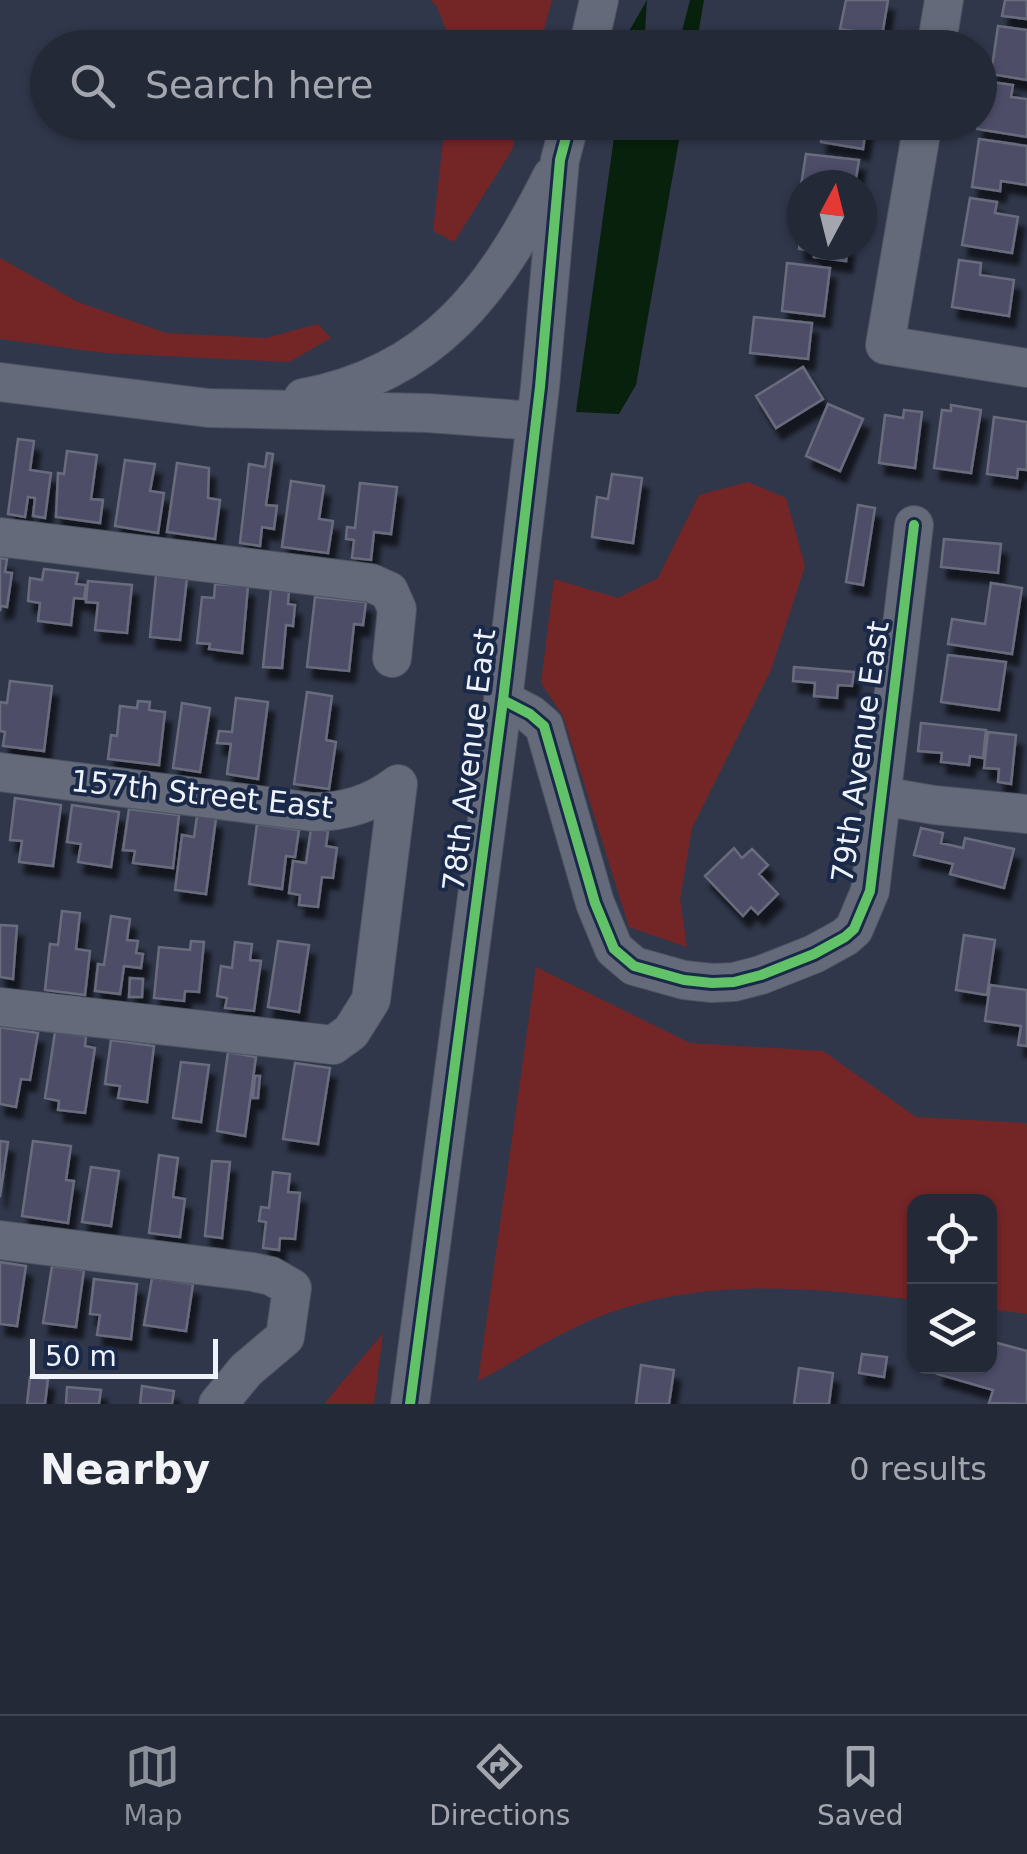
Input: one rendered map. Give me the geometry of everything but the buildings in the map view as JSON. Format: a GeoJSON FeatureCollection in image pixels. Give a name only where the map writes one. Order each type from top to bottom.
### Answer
{"type":"FeatureCollection","features":[{"type":"Feature","properties":{"kind":"street"},"geometry":{"type":"LineString","coordinates":[[592,30],[599,0]]}},
{"type":"Feature","properties":{"kind":"street"},"geometry":{"type":"LineString","coordinates":[[939,30],[944,0]]}},
{"type":"Feature","properties":{"kind":"street","name":"78th Avenue East"},"geometry":{"type":"LineString","coordinates":[[410,1404],[503,700],[536,421],[560,160],[565,140]]}},
{"type":"Feature","properties":{"kind":"street"},"geometry":{"type":"LineString","coordinates":[[920,140],[885,345],[1027,368]]}},
{"type":"Feature","properties":{"kind":"street","name":"78th Avenue East"},"geometry":{"type":"LineString","coordinates":[[241,410],[322,394],[384,373],[423,350],[450,328],[497,275],[560,160]]}},
{"type":"Feature","properties":{"kind":"street"},"geometry":{"type":"LineString","coordinates":[[0,382],[241,410],[428,413],[536,421]]}},
{"type":"Feature","properties":{"kind":"street","name":"79th Avenue East"},"geometry":{"type":"LineString","coordinates":[[503,700],[544,726],[595,903],[614,949],[634,966],[684,980],[734,982],[814,954],[854,929],[870,890],[914,525]]}},
{"type":"Feature","properties":{"kind":"street"},"geometry":{"type":"LineString","coordinates":[[0,537],[371,582],[389,590],[398,609],[392,658]]}},
{"type":"Feature","properties":{"kind":"street","name":"157th Street East"},"geometry":{"type":"LineString","coordinates":[[0,772],[313,812],[336,812],[366,804],[398,784],[371,1000],[342,1042],[333,1045],[0,1007]]}},
{"type":"Feature","properties":{"kind":"street"},"geometry":{"type":"LineString","coordinates":[[882,796],[1027,814]]}},
{"type":"Feature","properties":{"kind":"street"},"geometry":{"type":"LineString","coordinates":[[0,1240],[254,1272],[292,1288],[286,1337],[246,1370],[218,1404]]}},
{"type":"Feature","properties":{"kind":"shaded area"},"geometry":{"type":"Polygon","coordinates":[[[430,0],[552,0],[544,30],[446,30],[430,0]]]}},
{"type":"Feature","properties":{"kind":"shaded area"},"geometry":{"type":"Polygon","coordinates":[[[647,0],[645,30],[630,30],[647,0]]]}},
{"type":"Feature","properties":{"kind":"shaded area"},"geometry":{"type":"Polygon","coordinates":[[[690,0],[704,0],[699,30],[682,30],[690,0]]]}},
{"type":"Feature","properties":{"kind":"shaded area"},"geometry":{"type":"Polygon","coordinates":[[[443,140],[515,140],[454,242],[433,231],[443,140]]]}},
{"type":"Feature","properties":{"kind":"shaded area"},"geometry":{"type":"Polygon","coordinates":[[[614,140],[679,140],[636,385],[619,414],[576,412],[614,140]]]}},
{"type":"Feature","properties":{"kind":"shaded area"},"geometry":{"type":"Polygon","coordinates":[[[0,258],[78,302],[166,333],[266,338],[318,324],[331,338],[289,362],[105,353],[0,339],[0,258]]]}},
{"type":"Feature","properties":{"kind":"shaded area"},"geometry":{"type":"Polygon","coordinates":[[[748,482],[786,498],[805,566],[771,670],[692,828],[680,899],[687,947],[629,927],[563,716],[541,683],[554,579],[618,598],[658,578],[699,495],[748,482]]]}},
{"type":"Feature","properties":{"kind":"shaded area"},"geometry":{"type":"Polygon","coordinates":[[[536,967],[690,1043],[823,1051],[916,1117],[1027,1123],[1027,1314],[997,1310],[997,1194],[907,1194],[907,1299],[756,1288],[677,1295],[601,1316],[478,1381],[536,967]]]}},
{"type":"Feature","properties":{"kind":"shaded area"},"geometry":{"type":"Polygon","coordinates":[[[383,1333],[374,1404],[324,1404],[383,1333]]]}},
{"type":"Feature","properties":{"kind":"cycle path"},"geometry":{"type":"LineString","coordinates":[[410,1404],[503,700],[540,387],[560,160],[565,140]]}},
{"type":"Feature","properties":{"kind":"cycle path"},"geometry":{"type":"LineString","coordinates":[[503,700],[544,726],[595,903],[614,949],[634,966],[684,980],[734,982],[814,954],[854,929],[870,891],[914,525]]}}]}
